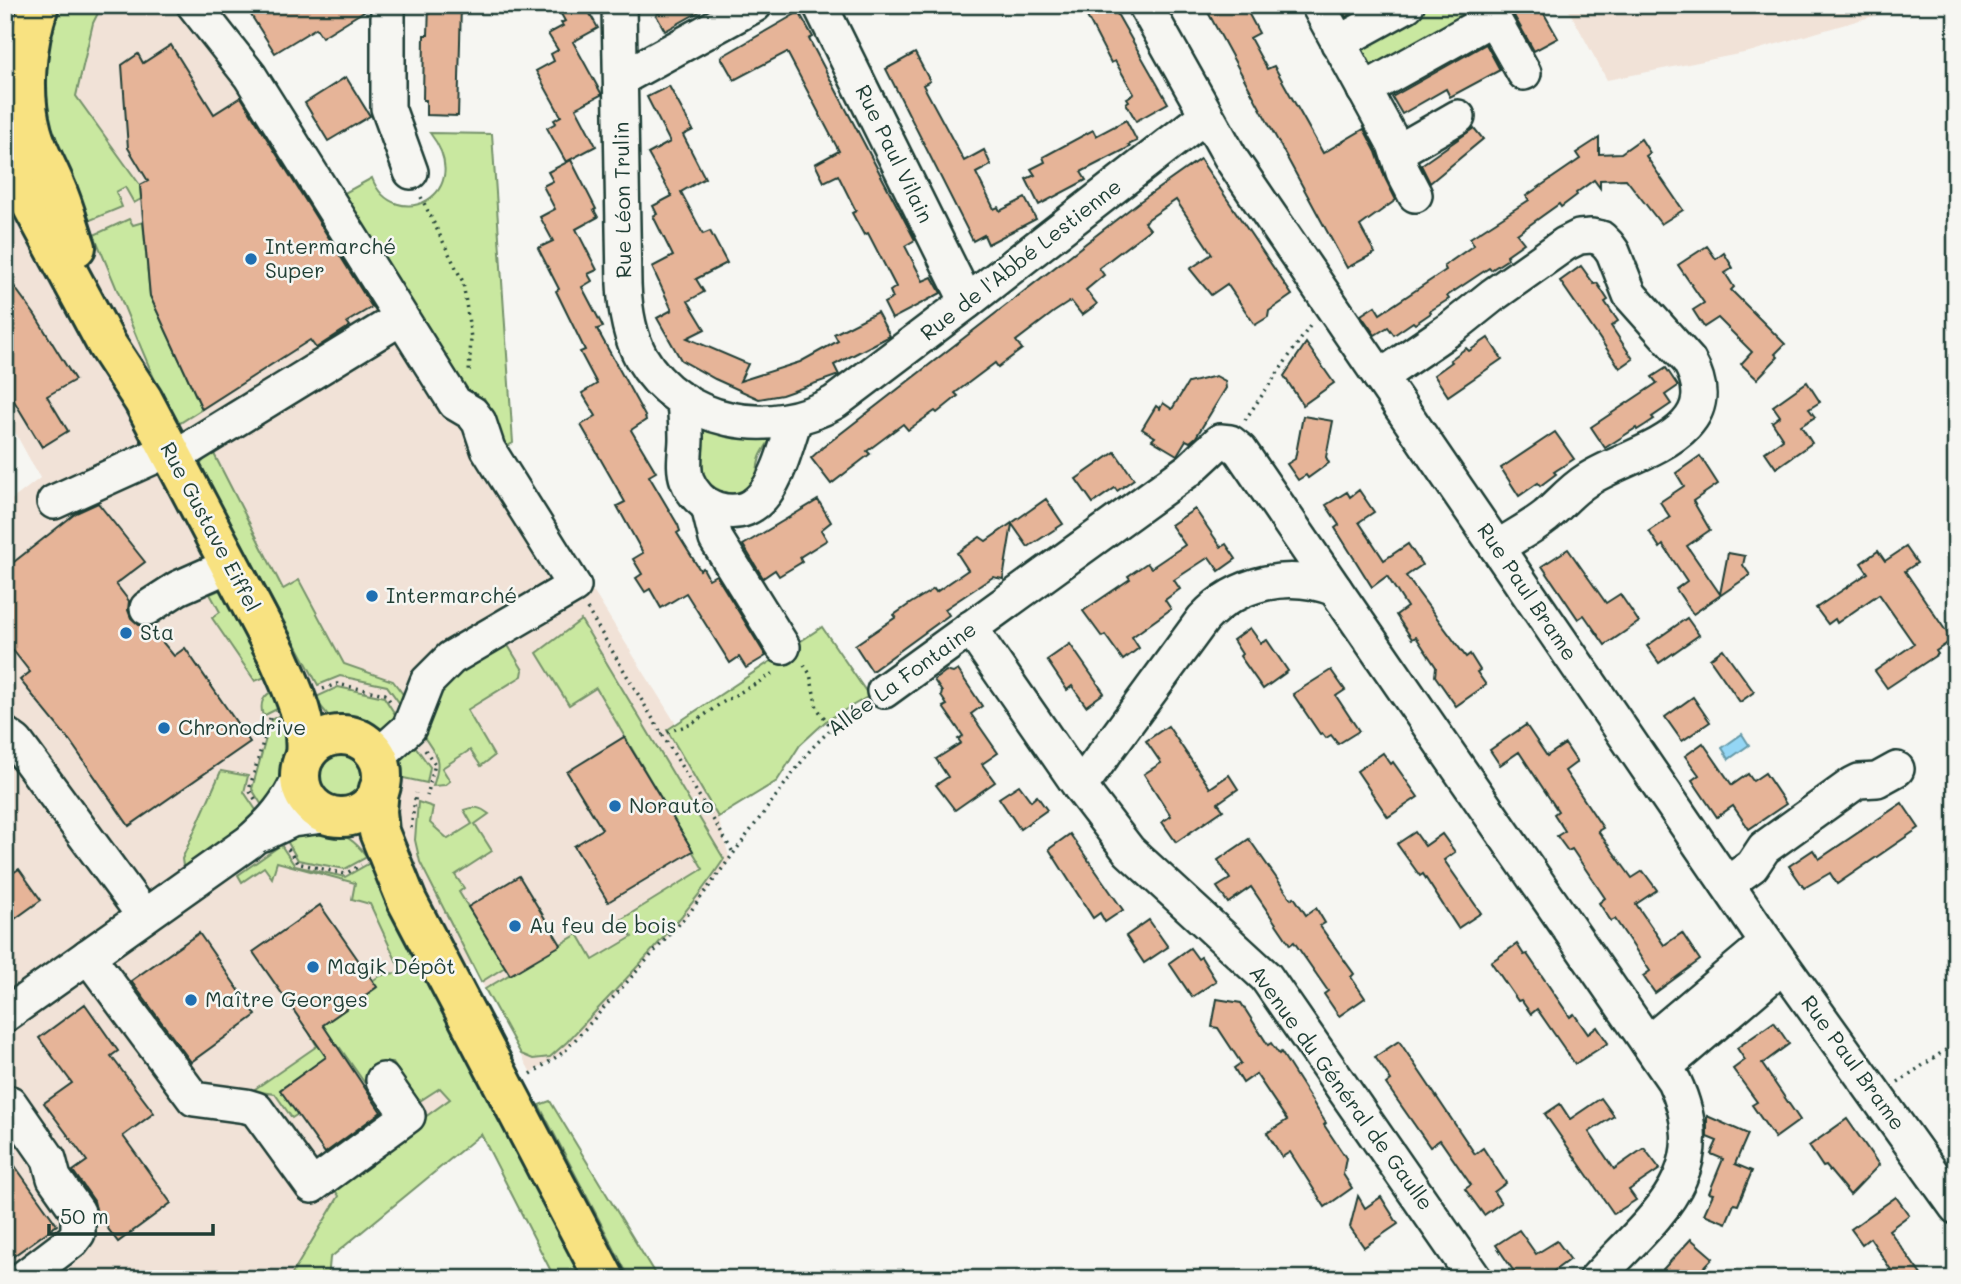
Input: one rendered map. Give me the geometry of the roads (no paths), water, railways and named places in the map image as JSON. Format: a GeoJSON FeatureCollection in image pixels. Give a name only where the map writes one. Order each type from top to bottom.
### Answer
{"type":"FeatureCollection","features":[{"type":"Feature","properties":{"kind":"main road"},"geometry":{"type":"LineString","coordinates":[[25,29],[30,121],[37,147],[60,198],[76,247]]}},
{"type":"Feature","properties":{"kind":"main road"},"geometry":{"type":"LineString","coordinates":[[5,109],[76,247],[143,400]]}},
{"type":"Feature","properties":{"kind":"main road"},"geometry":{"type":"LineString","coordinates":[[5,155],[107,345],[143,400]]}},
{"type":"Feature","properties":{"kind":"main road","name":"Rue Gustave Eiffel"},"geometry":{"type":"LineString","coordinates":[[143,400],[301,700],[306,735],[303,766]]}},
{"type":"Feature","properties":{"kind":"main road","name":"Rue Gustave Eiffel"},"geometry":{"type":"LineString","coordinates":[[301,700],[328,725],[346,735]]}},
{"type":"Feature","properties":{"kind":"main road"},"geometry":{"type":"LineString","coordinates":[[391,780],[365,743],[346,735],[326,738],[314,745],[303,766],[302,789],[309,801],[319,810],[351,825],[382,854],[605,1279]]}},
{"type":"Feature","properties":{"kind":"main road"},"geometry":{"type":"LineString","coordinates":[[332,815],[351,815],[363,810],[391,780]]}},
{"type":"Feature","properties":{"kind":"main road"},"geometry":{"type":"LineString","coordinates":[[382,854],[377,822],[391,780]]}},
{"type":"Feature","properties":{"kind":"street"},"geometry":{"type":"LineString","coordinates":[[194,5],[250,76],[455,403],[472,413],[479,422],[488,449],[574,586],[451,658],[427,682],[391,780]]}},
{"type":"Feature","properties":{"kind":"street"},"geometry":{"type":"LineString","coordinates":[[388,5],[388,108],[411,172]]}},
{"type":"Feature","properties":{"kind":"street","name":"Rue Léon Trulin"},"geometry":{"type":"LineString","coordinates":[[619,5],[626,307],[630,327],[642,357],[674,392]]}},
{"type":"Feature","properties":{"kind":"street"},"geometry":{"type":"LineString","coordinates":[[622,78],[755,5]]}},
{"type":"Feature","properties":{"kind":"street","name":"Rue Paul Vilain"},"geometry":{"type":"LineString","coordinates":[[820,5],[967,302]]}},
{"type":"Feature","properties":{"kind":"street","name":"Rue Paul Brame"},"geometry":{"type":"LineString","coordinates":[[1145,5],[1232,160],[1327,301],[1775,955],[1956,1207]]}},
{"type":"Feature","properties":{"kind":"street"},"geometry":{"type":"LineString","coordinates":[[1318,5],[1397,152],[1403,172],[1415,195]]}},
{"type":"Feature","properties":{"kind":"street"},"geometry":{"type":"LineString","coordinates":[[1338,43],[1407,5]]}},
{"type":"Feature","properties":{"kind":"street"},"geometry":{"type":"LineString","coordinates":[[1364,90],[1490,12],[1524,73]]}},
{"type":"Feature","properties":{"kind":"street","name":"Rue de l'Abbé Lestienne"},"geometry":{"type":"LineString","coordinates":[[674,392],[709,413],[734,421],[772,423],[795,420],[820,411],[967,302],[1205,116]]}},
{"type":"Feature","properties":{"kind":"street"},"geometry":{"type":"LineString","coordinates":[[1397,152],[1458,117]]}},
{"type":"Feature","properties":{"kind":"street"},"geometry":{"type":"LineString","coordinates":[[1380,377],[1453,327],[1564,244],[1579,237],[1591,236],[1601,238],[1608,245],[1630,295],[1689,361],[1694,371],[1698,395],[1688,423],[1657,447],[1584,482],[1534,525],[1497,548]]}},
{"type":"Feature","properties":{"kind":"street"},"geometry":{"type":"LineString","coordinates":[[54,502],[171,454],[401,318]]}},
{"type":"Feature","properties":{"kind":"street"},"geometry":{"type":"LineString","coordinates":[[674,392],[687,480],[695,494],[708,506],[727,511],[747,508],[763,497],[774,479],[795,420]]}},
{"type":"Feature","properties":{"kind":"street","name":"Allée La Fontaine"},"geometry":{"type":"LineString","coordinates":[[884,691],[1191,469],[1220,441],[1230,442],[1240,450],[1335,589]]}},
{"type":"Feature","properties":{"kind":"street"},"geometry":{"type":"LineString","coordinates":[[708,506],[716,539],[788,659]]}},
{"type":"Feature","properties":{"kind":"street"},"geometry":{"type":"LineString","coordinates":[[147,608],[178,588],[230,565]]}},
{"type":"Feature","properties":{"kind":"street"},"geometry":{"type":"LineString","coordinates":[[1080,787],[1211,610],[1241,591],[1280,580],[1307,580],[1335,589],[1679,1091],[1689,1125],[1688,1149],[1682,1175],[1672,1196],[1596,1279]]}},
{"type":"Feature","properties":{"kind":"street","name":"Avenue du Général de Gaulle"},"geometry":{"type":"LineString","coordinates":[[970,628],[1080,787],[1129,851],[1266,977],[1475,1279]]}},
{"type":"Feature","properties":{"kind":"street"},"geometry":{"type":"LineString","coordinates":[[5,734],[16,742],[144,916]]}},
{"type":"Feature","properties":{"kind":"street"},"geometry":{"type":"LineString","coordinates":[[265,831],[285,805],[303,766]]}},
{"type":"Feature","properties":{"kind":"street"},"geometry":{"type":"LineString","coordinates":[[1727,884],[1752,866],[1764,848],[1853,784],[1877,780],[1896,769]]}},
{"type":"Feature","properties":{"kind":"street"},"geometry":{"type":"LineString","coordinates":[[5,1015],[265,831],[304,817],[332,815]]}},
{"type":"Feature","properties":{"kind":"street"},"geometry":{"type":"LineString","coordinates":[[1656,1055],[1775,955]]}},
{"type":"Feature","properties":{"kind":"street"},"geometry":{"type":"LineString","coordinates":[[88,956],[194,1099],[246,1106],[256,1110],[312,1186],[408,1116],[383,1080]]}},
{"type":"Feature","properties":{"kind":"street"},"geometry":{"type":"LineString","coordinates":[[5,1102],[10,1103],[48,1159],[54,1178],[78,1212],[80,1225],[72,1241],[22,1279]]}},
{"type":"Feature","properties":{"kind":"water"},"geometry":{"type":"Polygon","coordinates":[[[1742,734],[1749,745],[1729,759],[1722,748],[1742,734]]]}},
{"type":"Feature","properties":{"kind":"place","name":"Intermarché Super"},"geometry":{"type":"Point","coordinates":[251,259]}},
{"type":"Feature","properties":{"kind":"place","name":"Intermarché"},"geometry":{"type":"Point","coordinates":[372,596]}},
{"type":"Feature","properties":{"kind":"place","name":"Sta"},"geometry":{"type":"Point","coordinates":[126,633]}},
{"type":"Feature","properties":{"kind":"place","name":"Chronodrive"},"geometry":{"type":"Point","coordinates":[164,728]}},
{"type":"Feature","properties":{"kind":"place","name":"Norauto"},"geometry":{"type":"Point","coordinates":[615,806]}},
{"type":"Feature","properties":{"kind":"place","name":"Au feu de bois"},"geometry":{"type":"Point","coordinates":[515,926]}},
{"type":"Feature","properties":{"kind":"place","name":"Magik Dépôt"},"geometry":{"type":"Point","coordinates":[313,967]}},
{"type":"Feature","properties":{"kind":"place","name":"Maître Georges"},"geometry":{"type":"Point","coordinates":[191,1000]}}]}
